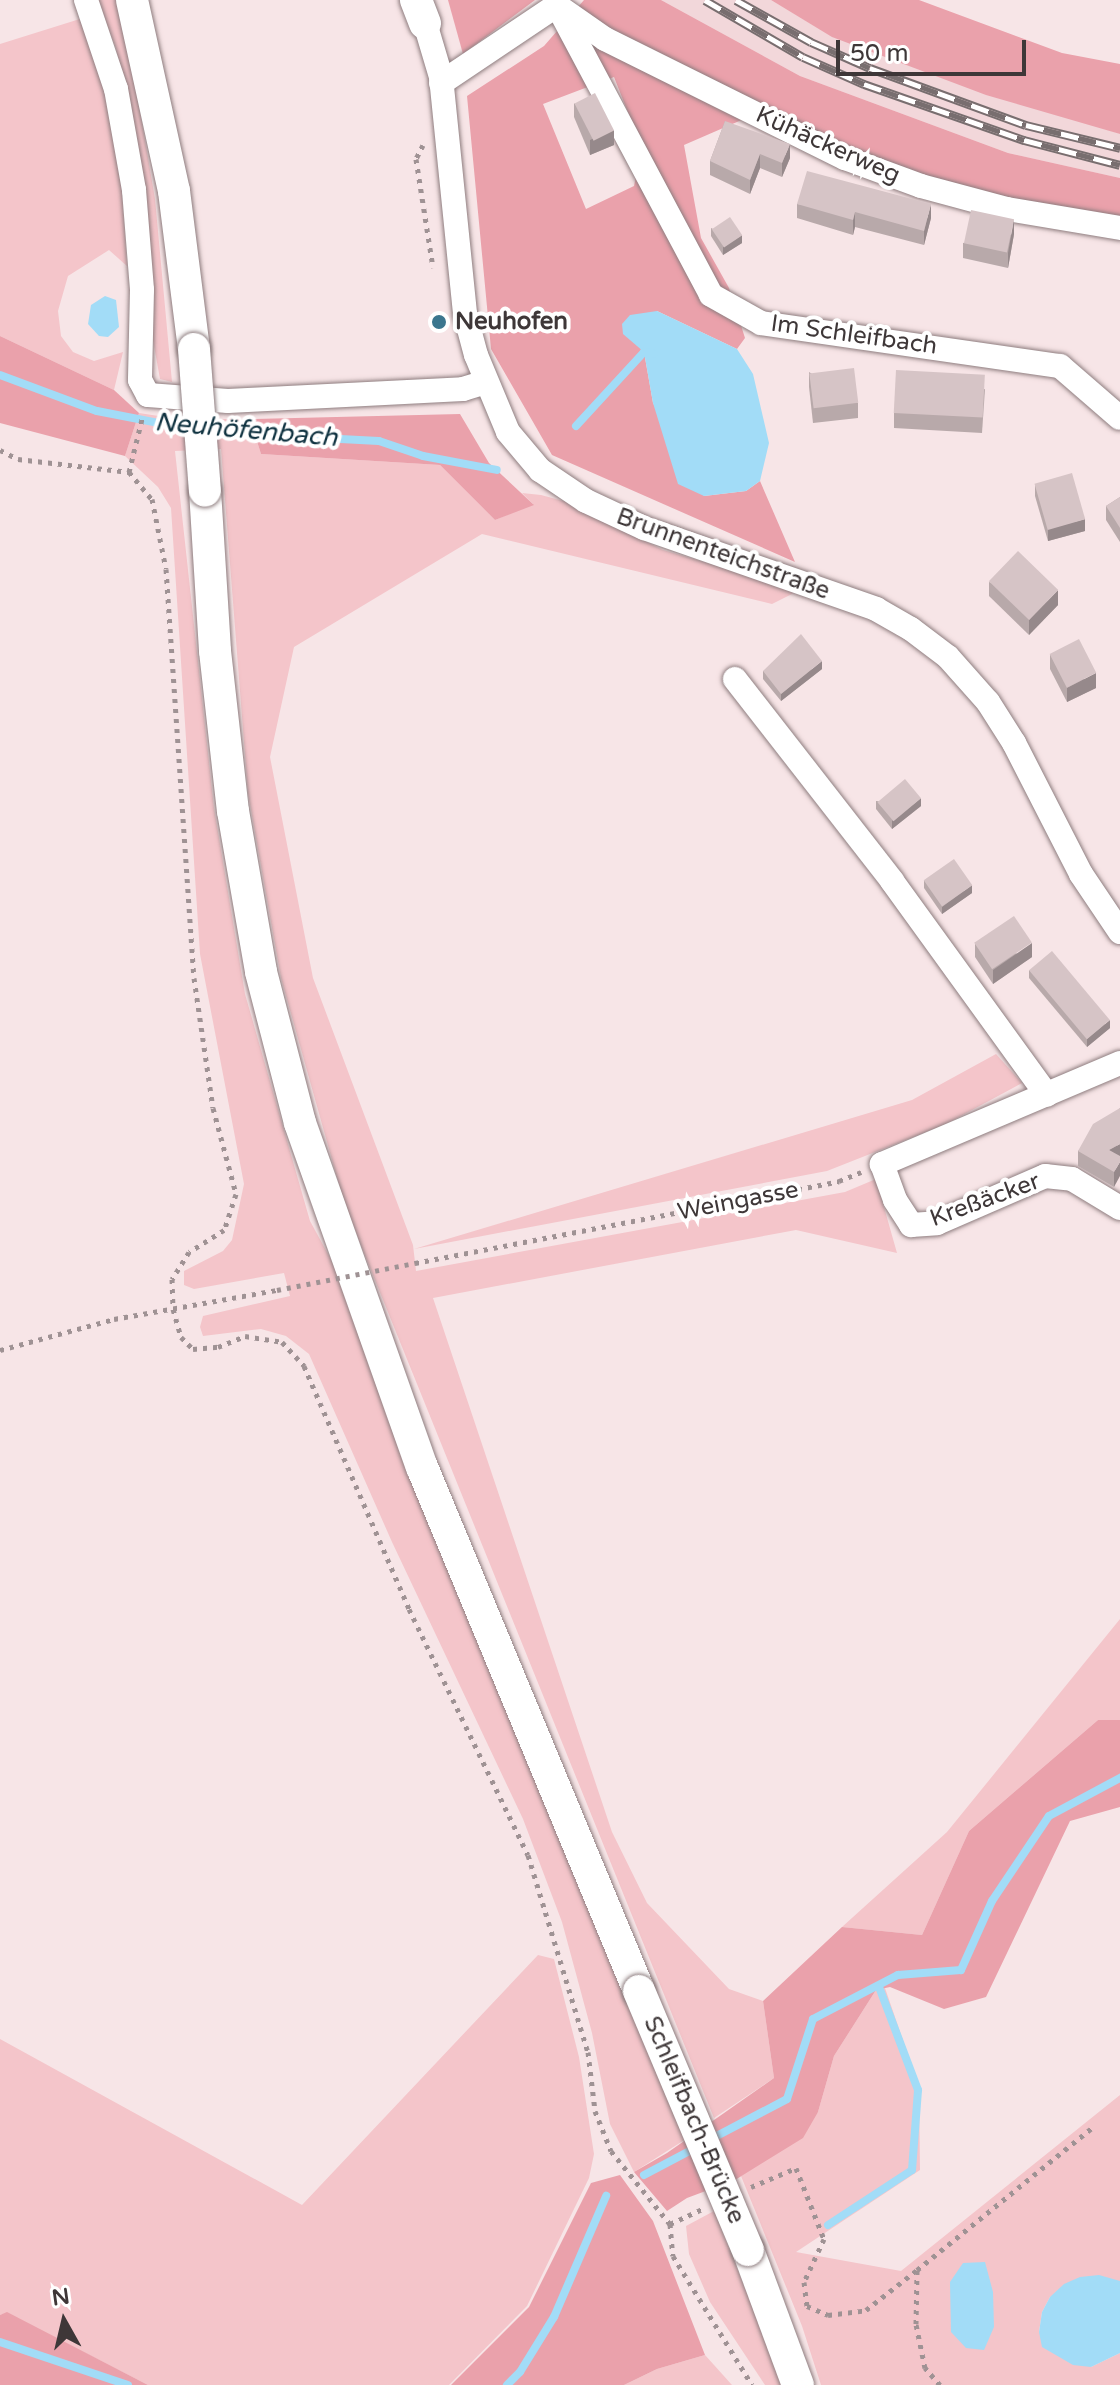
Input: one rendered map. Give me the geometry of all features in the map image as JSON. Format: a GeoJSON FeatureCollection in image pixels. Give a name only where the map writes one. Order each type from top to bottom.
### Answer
{"type":"FeatureCollection","features":[{"type":"Feature","properties":{"kind":"main road","name":"Schleifbach-Brücke"},"geometry":{"type":"LineString","coordinates":[[132,0],[174,191],[194,349],[215,651],[233,811],[261,972],[300,1123],[422,1467],[748,2250],[798,2385]]}},
{"type":"Feature","properties":{"kind":"street"},"geometry":{"type":"LineString","coordinates":[[86,0],[116,89],[134,190],[142,290],[140,380],[148,395],[228,401],[463,389],[486,382]]}},
{"type":"Feature","properties":{"kind":"street"},"geometry":{"type":"LineString","coordinates":[[441,83],[557,5]]}},
{"type":"Feature","properties":{"kind":"street","name":"Kühäckerweg"},"geometry":{"type":"LineString","coordinates":[[557,5],[605,39],[845,158],[921,186],[1007,209],[1120,228]]}},
{"type":"Feature","properties":{"kind":"street","name":"Im Schleifbach"},"geometry":{"type":"LineString","coordinates":[[557,5],[711,295],[761,323],[1060,366],[1120,418]]}},
{"type":"Feature","properties":{"kind":"street","name":"Brunnenteichstraße"},"geometry":{"type":"LineString","coordinates":[[420,12],[441,83],[465,314],[486,382],[516,442],[540,470],[586,501],[644,528],[876,609],[911,629],[948,657],[988,702],[1014,743],[1081,874],[1120,932]]}},
{"type":"Feature","properties":{"kind":"street"},"geometry":{"type":"LineString","coordinates":[[735,679],[892,881],[1047,1095]]}},
{"type":"Feature","properties":{"kind":"street"},"geometry":{"type":"LineString","coordinates":[[882,1164],[1120,1063]]}},
{"type":"Feature","properties":{"kind":"street","name":"Kreßäcker"},"geometry":{"type":"LineString","coordinates":[[882,1164],[895,1200],[911,1225],[937,1223],[1045,1176],[1072,1179],[1120,1208]]}},
{"type":"Feature","properties":{"kind":"path"},"geometry":{"type":"LineString","coordinates":[[129,472],[148,395]]}},
{"type":"Feature","properties":{"kind":"path"},"geometry":{"type":"LineString","coordinates":[[0,450],[18,459],[129,472],[152,499],[166,569],[194,978],[213,1108],[236,1194],[224,1230],[189,1252],[172,1279],[173,1309],[181,1337],[193,1349],[218,1347],[245,1336],[282,1342],[304,1366],[409,1609],[528,1855],[588,2052],[595,2111],[611,2151],[670,2224],[673,2256],[752,2385]]}},
{"type":"Feature","properties":{"kind":"path","name":"Weingasse"},"geometry":{"type":"LineString","coordinates":[[0,1350],[114,1319],[839,1181],[882,1164]]}},
{"type":"Feature","properties":{"kind":"path"},"geometry":{"type":"LineString","coordinates":[[739,2192],[796,2168],[824,2239],[804,2282],[807,2306],[828,2315],[866,2310],[1094,2126]]}},
{"type":"Feature","properties":{"kind":"path"},"geometry":{"type":"LineString","coordinates":[[670,2224],[712,2205]]}},
{"type":"Feature","properties":{"kind":"path"},"geometry":{"type":"LineString","coordinates":[[917,2270],[916,2324],[925,2368],[940,2385]]}},
{"type":"Feature","properties":{"kind":"shaded area"},"geometry":{"type":"Polygon","coordinates":[[[97,0],[118,0],[134,76],[155,199],[172,382],[160,379],[151,329],[140,164],[116,48],[97,0]]]}},
{"type":"Feature","properties":{"kind":"shaded area"},"geometry":{"type":"Polygon","coordinates":[[[448,0],[535,0],[463,54],[448,0]]]}},
{"type":"Feature","properties":{"kind":"shaded area"},"geometry":{"type":"Polygon","coordinates":[[[584,0],[661,0],[800,76],[1008,153],[1120,178],[1120,223],[943,182],[850,151],[767,109],[684,145],[701,238],[729,288],[745,338],[737,349],[657,311],[644,352],[653,403],[704,496],[746,491],[760,481],[795,562],[552,455],[491,349],[467,96],[544,46],[584,0]],[[614,77],[543,104],[586,209],[634,186],[642,148],[614,77]]]}},
{"type":"Feature","properties":{"kind":"shaded area"},"geometry":{"type":"Polygon","coordinates":[[[661,0],[771,0],[833,37],[1120,134],[1120,178],[1008,153],[800,76],[661,0]]]}},
{"type":"Feature","properties":{"kind":"shaded area"},"geometry":{"type":"Polygon","coordinates":[[[771,0],[919,0],[1062,53],[1120,64],[1120,134],[986,95],[832,37],[771,0]]]}},
{"type":"Feature","properties":{"kind":"shaded area"},"geometry":{"type":"Polygon","coordinates":[[[83,18],[104,74],[122,190],[127,266],[109,250],[68,276],[58,311],[61,336],[73,352],[94,361],[123,352],[114,390],[0,336],[0,44],[83,18]]]}},
{"type":"Feature","properties":{"kind":"shaded area"},"geometry":{"type":"Polygon","coordinates":[[[0,336],[114,390],[139,413],[125,456],[0,423],[0,336]]]}},
{"type":"Feature","properties":{"kind":"shaded area"},"geometry":{"type":"Polygon","coordinates":[[[139,413],[178,419],[250,419],[261,454],[440,465],[495,520],[533,504],[522,493],[541,495],[567,502],[663,550],[800,590],[772,604],[482,534],[294,647],[270,757],[313,978],[413,1245],[416,1271],[845,1192],[876,1179],[897,1253],[796,1230],[433,1298],[612,1832],[647,1903],[729,1989],[763,2001],[774,2078],[714,2118],[345,1206],[281,978],[248,793],[221,449],[175,451],[214,808],[245,994],[310,1221],[346,1287],[686,2139],[634,2172],[610,2124],[592,2033],[562,1922],[523,1819],[392,1542],[309,1354],[286,1336],[261,1329],[203,1336],[200,1327],[203,1316],[290,1296],[284,1273],[194,1289],[184,1285],[184,1271],[223,1251],[232,1240],[244,1184],[200,954],[171,508],[158,487],[125,456],[139,413]]]}},
{"type":"Feature","properties":{"kind":"shaded area"},"geometry":{"type":"Polygon","coordinates":[[[460,414],[489,463],[534,505],[495,520],[440,465],[261,454],[250,419],[460,414]]]}},
{"type":"Feature","properties":{"kind":"shaded area"},"geometry":{"type":"Polygon","coordinates":[[[996,1054],[1022,1083],[946,1124],[827,1171],[414,1249],[912,1100],[996,1054]]]}},
{"type":"Feature","properties":{"kind":"shaded area"},"geometry":{"type":"Polygon","coordinates":[[[1120,1619],[1120,1720],[1098,1720],[969,1831],[922,1935],[842,1927],[947,1832],[1120,1619]]]}},
{"type":"Feature","properties":{"kind":"shaded area"},"geometry":{"type":"Polygon","coordinates":[[[1098,1720],[1120,1720],[1120,1807],[1070,1821],[986,1997],[944,2009],[890,1987],[876,1990],[834,2056],[818,2112],[803,2138],[735,2180],[687,2198],[667,2211],[634,2172],[667,2153],[774,2078],[763,2001],[842,1927],[922,1935],[969,1831],[1098,1720]]]}},
{"type":"Feature","properties":{"kind":"shaded area"},"geometry":{"type":"Polygon","coordinates":[[[538,1955],[554,1959],[579,2057],[594,2154],[589,2178],[527,2306],[449,2385],[148,2385],[7,2313],[0,2315],[0,2039],[302,2205],[538,1955]]]}},
{"type":"Feature","properties":{"kind":"shaded area"},"geometry":{"type":"Polygon","coordinates":[[[885,1988],[919,2087],[920,2170],[796,2252],[901,2271],[1120,2095],[1120,2281],[1050,2297],[1042,2312],[1039,2332],[1091,2367],[1120,2353],[1120,2385],[821,2385],[802,2326],[741,2176],[818,2112],[834,2056],[876,1990],[885,1988]]]}},
{"type":"Feature","properties":{"kind":"shaded area"},"geometry":{"type":"Polygon","coordinates":[[[620,2175],[653,2221],[705,2355],[657,2369],[624,2385],[451,2385],[529,2307],[591,2183],[620,2175]]]}},
{"type":"Feature","properties":{"kind":"shaded area"},"geometry":{"type":"Polygon","coordinates":[[[714,2211],[785,2385],[765,2385],[710,2302],[689,2254],[686,2226],[714,2211]]]}},
{"type":"Feature","properties":{"kind":"shaded area"},"geometry":{"type":"Polygon","coordinates":[[[7,2312],[148,2385],[0,2385],[0,2315],[7,2312]]]}},
{"type":"Feature","properties":{"kind":"shaded area"},"geometry":{"type":"Polygon","coordinates":[[[705,2355],[732,2385],[624,2385],[657,2369],[705,2355]]]}},
{"type":"Feature","properties":{"kind":"water"},"geometry":{"type":"Polygon","coordinates":[[[105,296],[116,300],[119,327],[108,337],[99,336],[88,324],[91,305],[105,296]]]}},
{"type":"Feature","properties":{"kind":"water"},"geometry":{"type":"Polygon","coordinates":[[[657,311],[737,349],[753,374],[769,443],[760,481],[746,491],[704,496],[678,484],[653,403],[644,352],[623,334],[622,324],[630,315],[657,311]]]}},
{"type":"Feature","properties":{"kind":"water"},"geometry":{"type":"Polygon","coordinates":[[[985,2262],[993,2292],[994,2327],[984,2350],[966,2348],[951,2332],[950,2282],[963,2263],[985,2262]]]}},
{"type":"Feature","properties":{"kind":"water"},"geometry":{"type":"Polygon","coordinates":[[[1099,2275],[1120,2281],[1120,2353],[1091,2367],[1073,2365],[1042,2347],[1039,2332],[1042,2312],[1050,2297],[1064,2284],[1080,2277],[1099,2275]]]}},
{"type":"Feature","properties":{"kind":"building"},"geometry":{"type":"Polygon","coordinates":[[[595,93],[614,130],[594,141],[575,103],[595,93]]]}},
{"type":"Feature","properties":{"kind":"building"},"geometry":{"type":"Polygon","coordinates":[[[725,121],[790,144],[782,163],[760,154],[750,180],[710,161],[725,121]]]}},
{"type":"Feature","properties":{"kind":"building"},"geometry":{"type":"Polygon","coordinates":[[[807,171],[931,204],[924,231],[855,212],[853,220],[797,204],[807,171]]]}},
{"type":"Feature","properties":{"kind":"building"},"geometry":{"type":"Polygon","coordinates":[[[971,210],[1014,219],[1007,252],[964,243],[971,210]]]}},
{"type":"Feature","properties":{"kind":"building"},"geometry":{"type":"Polygon","coordinates":[[[730,217],[742,235],[724,248],[712,229],[730,217]]]}},
{"type":"Feature","properties":{"kind":"building"},"geometry":{"type":"Polygon","coordinates":[[[854,368],[858,403],[814,408],[809,373],[854,368]]]}},
{"type":"Feature","properties":{"kind":"building"},"geometry":{"type":"Polygon","coordinates":[[[896,370],[985,375],[983,418],[894,413],[896,370]]]}},
{"type":"Feature","properties":{"kind":"building"},"geometry":{"type":"Polygon","coordinates":[[[1072,473],[1085,519],[1048,530],[1035,484],[1072,473]]]}},
{"type":"Feature","properties":{"kind":"building"},"geometry":{"type":"Polygon","coordinates":[[[1120,497],[1120,528],[1106,506],[1120,497]]]}},
{"type":"Feature","properties":{"kind":"building"},"geometry":{"type":"Polygon","coordinates":[[[1018,551],[1058,590],[1029,620],[989,581],[1018,551]]]}},
{"type":"Feature","properties":{"kind":"building"},"geometry":{"type":"Polygon","coordinates":[[[801,634],[822,661],[781,694],[763,671],[801,634]]]}},
{"type":"Feature","properties":{"kind":"building"},"geometry":{"type":"Polygon","coordinates":[[[1079,639],[1096,673],[1067,688],[1050,654],[1079,639]]]}},
{"type":"Feature","properties":{"kind":"building"},"geometry":{"type":"Polygon","coordinates":[[[905,779],[921,798],[893,821],[877,802],[905,779]]]}},
{"type":"Feature","properties":{"kind":"building"},"geometry":{"type":"Polygon","coordinates":[[[954,859],[972,885],[942,906],[924,880],[954,859]]]}},
{"type":"Feature","properties":{"kind":"building"},"geometry":{"type":"Polygon","coordinates":[[[1014,916],[1032,943],[992,969],[974,943],[1014,916]]]}},
{"type":"Feature","properties":{"kind":"building"},"geometry":{"type":"Polygon","coordinates":[[[1052,951],[1110,1020],[1087,1039],[1029,970],[1052,951]]]}},
{"type":"Feature","properties":{"kind":"building"},"geometry":{"type":"Polygon","coordinates":[[[1120,1108],[1120,1144],[1109,1150],[1120,1156],[1114,1172],[1078,1151],[1093,1124],[1120,1108]]]}},
{"type":"Feature","properties":{"kind":"waterway","name":"Neuhöfenbach"},"geometry":{"type":"LineString","coordinates":[[576,426],[644,352],[654,354]]}},
{"type":"Feature","properties":{"kind":"waterway","name":"Neuhöfenbach"},"geometry":{"type":"LineString","coordinates":[[0,375],[97,411],[195,430]]}},
{"type":"Feature","properties":{"kind":"waterway","name":"Neuhöfenbach"},"geometry":{"type":"LineString","coordinates":[[208,432],[379,441],[423,456],[497,470]]}},
{"type":"Feature","properties":{"kind":"waterway"},"geometry":{"type":"LineString","coordinates":[[709,2140],[787,2099],[813,2019],[898,1975],[961,1970],[992,1901],[1049,1816],[1120,1778]]}},
{"type":"Feature","properties":{"kind":"waterway"},"geometry":{"type":"LineString","coordinates":[[828,2225],[912,2170],[918,2090],[879,1987]]}},
{"type":"Feature","properties":{"kind":"waterway"},"geometry":{"type":"LineString","coordinates":[[644,2175],[697,2147]]}},
{"type":"Feature","properties":{"kind":"waterway"},"geometry":{"type":"LineString","coordinates":[[507,2385],[520,2372],[554,2317],[606,2196]]}},
{"type":"Feature","properties":{"kind":"waterway"},"geometry":{"type":"LineString","coordinates":[[0,2342],[128,2385]]}},
{"type":"Feature","properties":{"kind":"railway"},"geometry":{"type":"LineString","coordinates":[[705,0],[803,57],[864,84],[1024,140],[1120,165]]}},
{"type":"Feature","properties":{"kind":"railway"},"geometry":{"type":"LineString","coordinates":[[736,0],[811,42],[870,68],[1026,125],[1120,148]]}},
{"type":"Feature","properties":{"kind":"place","name":"Neuhofen"},"geometry":{"type":"Point","coordinates":[439,322]}}]}
